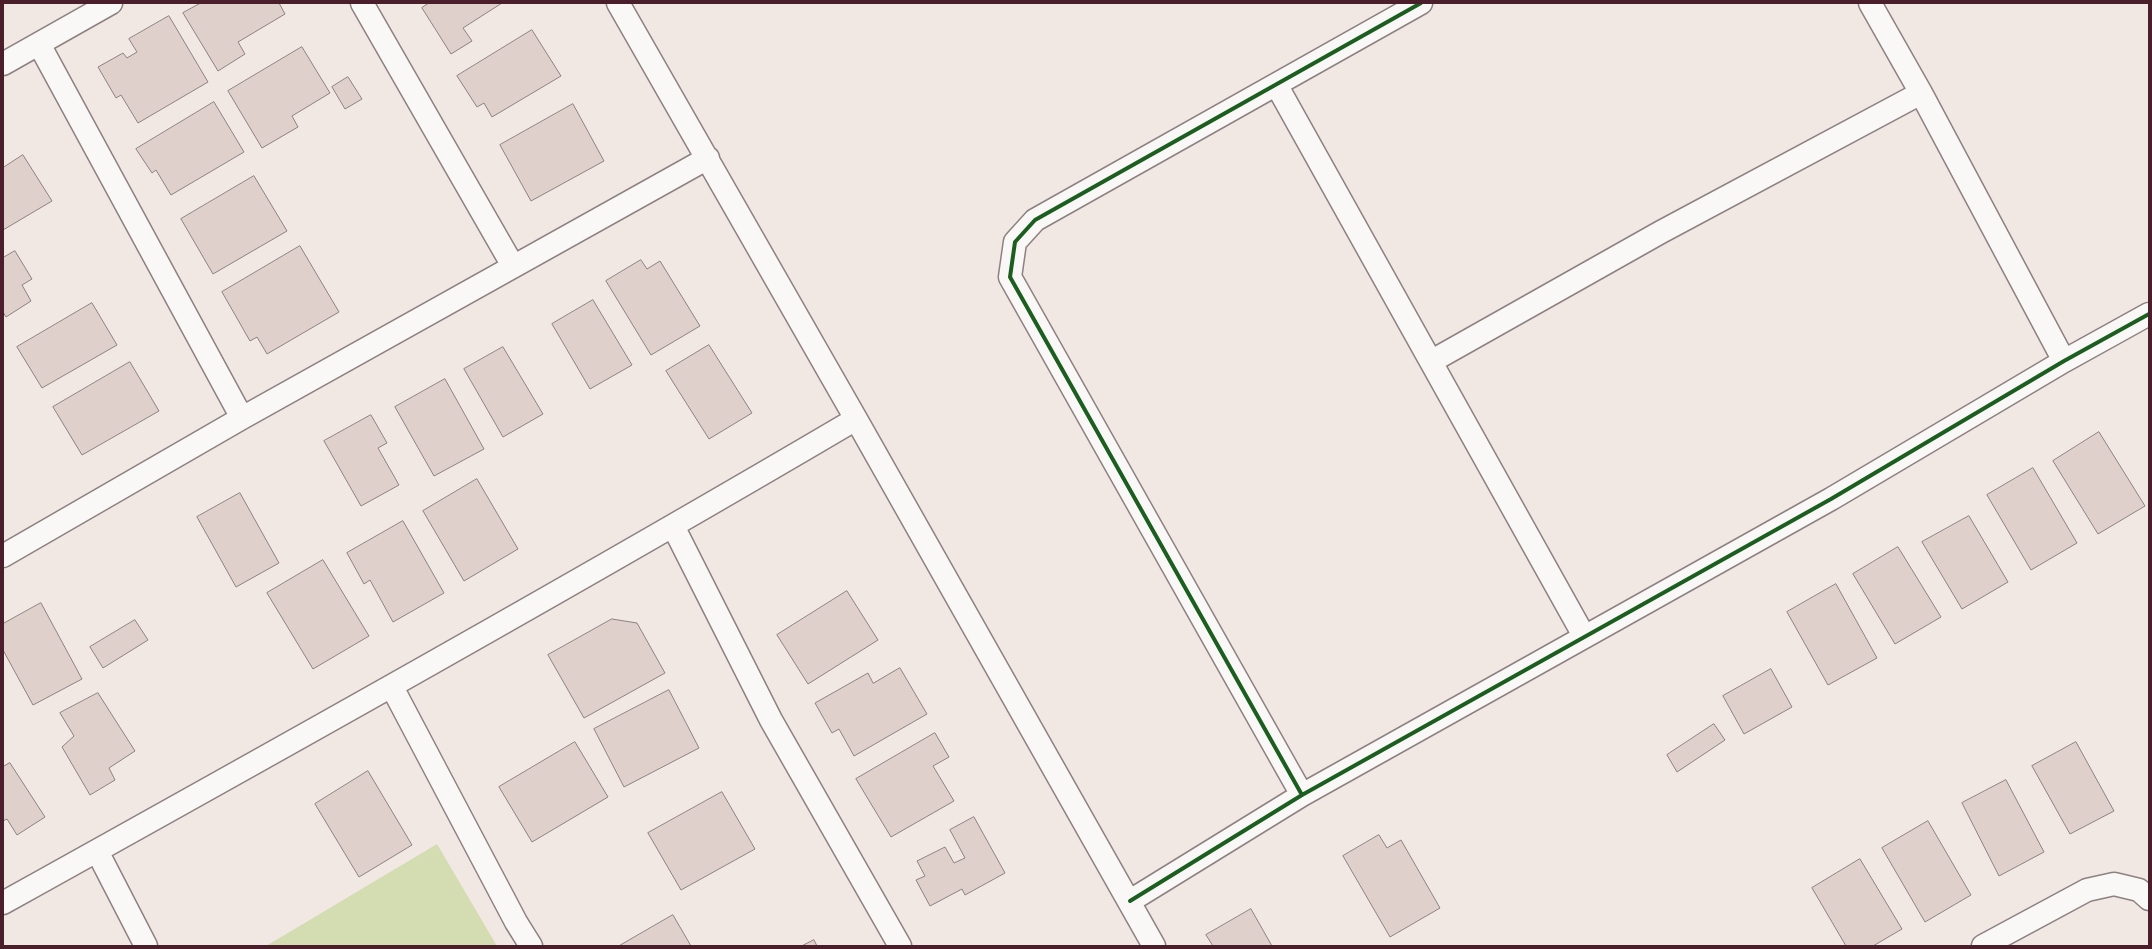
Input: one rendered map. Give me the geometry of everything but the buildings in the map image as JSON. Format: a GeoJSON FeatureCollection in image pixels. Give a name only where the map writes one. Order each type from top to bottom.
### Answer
{"type":"FeatureCollection","features":[{"type":"Feature","properties":{"kind":"street"},"geometry":{"type":"LineString","coordinates":[[3,64],[111,3]]}},
{"type":"Feature","properties":{"kind":"street"},"geometry":{"type":"LineString","coordinates":[[362,3],[513,266]]}},
{"type":"Feature","properties":{"kind":"street"},"geometry":{"type":"LineString","coordinates":[[618,3],[708,158],[999,675],[1130,901],[1154,946]]}},
{"type":"Feature","properties":{"kind":"street"},"geometry":{"type":"LineString","coordinates":[[1302,795],[1010,277],[1015,242],[1035,220],[1277,86],[1421,3]]}},
{"type":"Feature","properties":{"kind":"street"},"geometry":{"type":"LineString","coordinates":[[1870,3],[1921,93],[2064,361]]}},
{"type":"Feature","properties":{"kind":"street"},"geometry":{"type":"LineString","coordinates":[[39,44],[242,418]]}},
{"type":"Feature","properties":{"kind":"street"},"geometry":{"type":"LineString","coordinates":[[1277,86],[1432,361],[1584,636]]}},
{"type":"Feature","properties":{"kind":"street"},"geometry":{"type":"LineString","coordinates":[[1432,361],[1661,232],[1921,93]]}},
{"type":"Feature","properties":{"kind":"street"},"geometry":{"type":"LineString","coordinates":[[3,556],[242,418],[708,158]]}},
{"type":"Feature","properties":{"kind":"street"},"geometry":{"type":"LineString","coordinates":[[1130,901],[1302,795],[1831,499],[2064,361],[2149,314]]}},
{"type":"Feature","properties":{"kind":"street"},"geometry":{"type":"LineString","coordinates":[[3,903],[392,687],[856,419]]}},
{"type":"Feature","properties":{"kind":"street"},"geometry":{"type":"LineString","coordinates":[[673,526],[772,720],[900,946]]}},
{"type":"Feature","properties":{"kind":"street"},"geometry":{"type":"LineString","coordinates":[[392,687],[516,922],[531,946]]}},
{"type":"Feature","properties":{"kind":"street"},"geometry":{"type":"LineString","coordinates":[[97,851],[146,946]]}},
{"type":"Feature","properties":{"kind":"street"},"geometry":{"type":"LineString","coordinates":[[1983,946],[2087,890],[2114,884],[2139,890],[2149,899]]}},
{"type":"Feature","properties":{"kind":"green space"},"geometry":{"type":"Polygon","coordinates":[[[437,844],[497,946],[266,946],[437,844]]]}},
{"type":"Feature","properties":{"kind":"cycle path"},"geometry":{"type":"LineString","coordinates":[[1302,795],[1010,277],[1015,242],[1035,220],[1421,3]]}},
{"type":"Feature","properties":{"kind":"cycle path"},"geometry":{"type":"LineString","coordinates":[[1130,901],[1302,795],[1831,499],[2064,361],[2149,314]]}}]}
